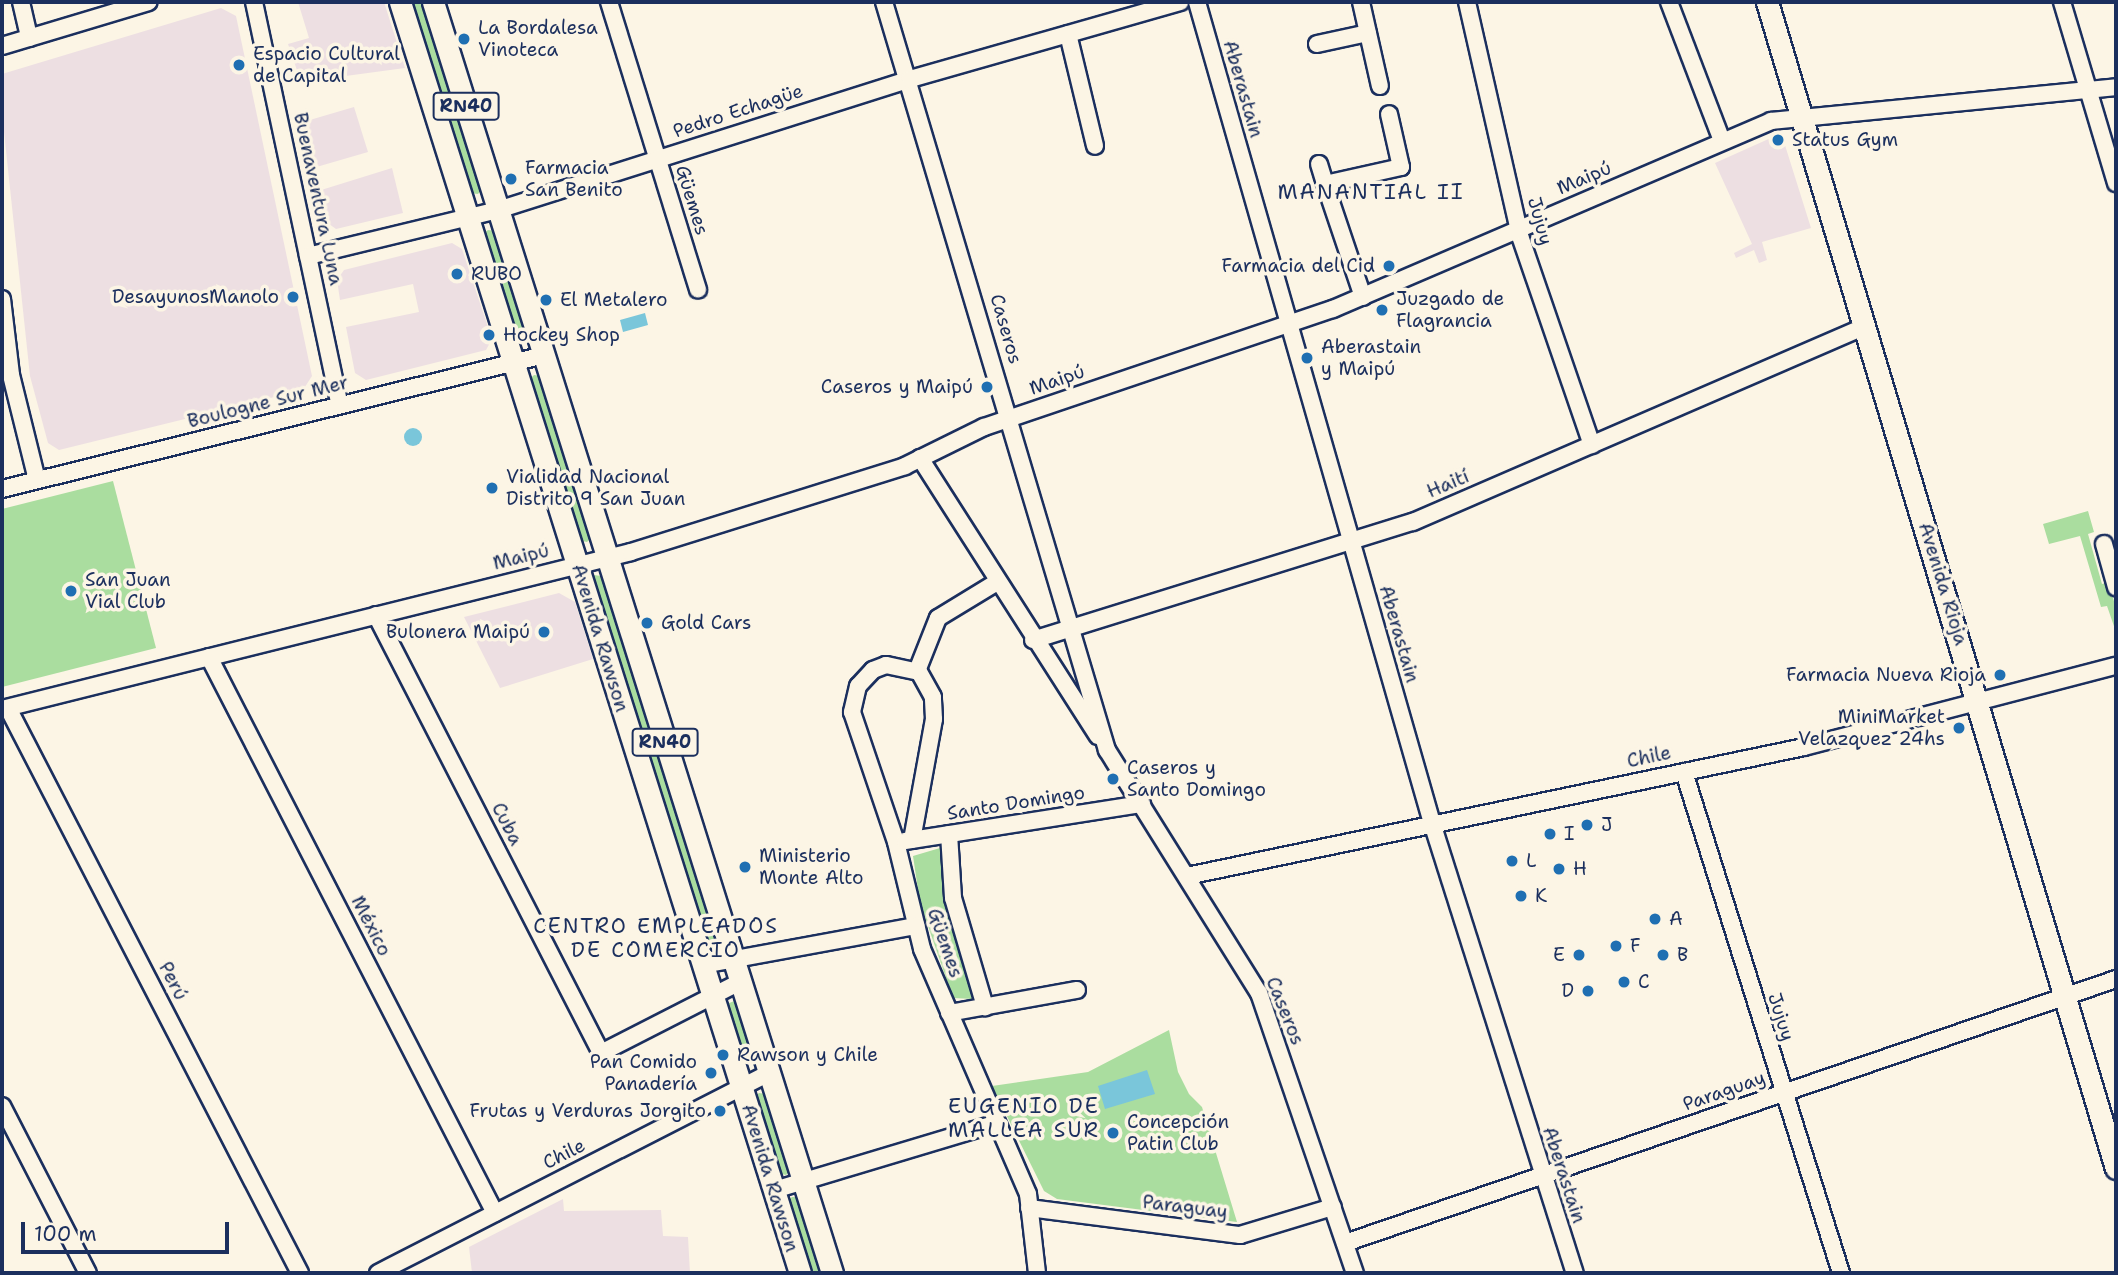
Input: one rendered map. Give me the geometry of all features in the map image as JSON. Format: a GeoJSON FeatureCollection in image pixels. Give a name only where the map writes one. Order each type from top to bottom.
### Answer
{"type":"FeatureCollection","features":[{"type":"Feature","properties":{"kind":"main road","name":"Avenida Rawson"},"geometry":{"type":"LineString","coordinates":[[400,2],[800,1273]]}},
{"type":"Feature","properties":{"kind":"main road","name":"Avenida Rawson"},"geometry":{"type":"LineString","coordinates":[[433,2],[831,1273]]}},
{"type":"Feature","properties":{"kind":"main road","name":"Avenida Rioja"},"geometry":{"type":"LineString","coordinates":[[1767,2],[2116,1168]]}},
{"type":"Feature","properties":{"kind":"street"},"geometry":{"type":"LineString","coordinates":[[21,2],[29,38]]}},
{"type":"Feature","properties":{"kind":"street"},"geometry":{"type":"LineString","coordinates":[[2,46],[149,2]]}},
{"type":"Feature","properties":{"kind":"street","name":"Buenaventura Luna"},"geometry":{"type":"LineString","coordinates":[[254,2],[340,405]]}},
{"type":"Feature","properties":{"kind":"street","name":"Güemes"},"geometry":{"type":"LineString","coordinates":[[608,2],[698,290]]}},
{"type":"Feature","properties":{"kind":"street","name":"Caseros"},"geometry":{"type":"LineString","coordinates":[[884,2],[910,79],[1107,750]]}},
{"type":"Feature","properties":{"kind":"street","name":"Pedro Echagüe"},"geometry":{"type":"LineString","coordinates":[[309,257],[498,210],[910,79],[1180,2]]}},
{"type":"Feature","properties":{"kind":"street","name":"Aberastain"},"geometry":{"type":"LineString","coordinates":[[1197,2],[1432,823],[1574,1273]]}},
{"type":"Feature","properties":{"kind":"street"},"geometry":{"type":"LineString","coordinates":[[1361,2],[1380,86]]}},
{"type":"Feature","properties":{"kind":"street","name":"Jujuy"},"geometry":{"type":"LineString","coordinates":[[1468,2],[1518,229],[1592,444]]}},
{"type":"Feature","properties":{"kind":"street"},"geometry":{"type":"LineString","coordinates":[[1668,2],[1721,141]]}},
{"type":"Feature","properties":{"kind":"street"},"geometry":{"type":"LineString","coordinates":[[2062,2],[2116,183]]}},
{"type":"Feature","properties":{"kind":"street"},"geometry":{"type":"LineString","coordinates":[[1317,44],[1368,33]]}},
{"type":"Feature","properties":{"kind":"street"},"geometry":{"type":"LineString","coordinates":[[1068,34],[1095,146]]}},
{"type":"Feature","properties":{"kind":"street","name":"Maipú"},"geometry":{"type":"LineString","coordinates":[[5,708],[607,558],[920,458],[1010,418],[1363,297],[1771,121],[2089,93],[2116,87]]}},
{"type":"Feature","properties":{"kind":"street"},"geometry":{"type":"LineString","coordinates":[[1325,184],[1401,167],[1389,114]]}},
{"type":"Feature","properties":{"kind":"street"},"geometry":{"type":"LineString","coordinates":[[1319,164],[1363,297]]}},
{"type":"Feature","properties":{"kind":"street"},"geometry":{"type":"LineString","coordinates":[[2,299],[10,375],[37,481]]}},
{"type":"Feature","properties":{"kind":"street","name":"Haití"},"geometry":{"type":"LineString","coordinates":[[1033,640],[1352,544],[1865,326]]}},
{"type":"Feature","properties":{"kind":"street","name":"Boulogne Sur Mer"},"geometry":{"type":"LineString","coordinates":[[2,489],[544,355]]}},
{"type":"Feature","properties":{"kind":"street","name":"Caseros"},"geometry":{"type":"LineString","coordinates":[[920,458],[1033,640],[1142,804],[1259,993],[1355,1273]]}},
{"type":"Feature","properties":{"kind":"street"},"geometry":{"type":"LineString","coordinates":[[2104,544],[2116,587]]}},
{"type":"Feature","properties":{"kind":"street"},"geometry":{"type":"LineString","coordinates":[[917,671],[938,618],[997,582]]}},
{"type":"Feature","properties":{"kind":"street","name":"Cuba"},"geometry":{"type":"LineString","coordinates":[[376,615],[601,1053],[713,996]]}},
{"type":"Feature","properties":{"kind":"street","name":"México"},"geometry":{"type":"LineString","coordinates":[[209,657],[495,1213]]}},
{"type":"Feature","properties":{"kind":"street","name":"Chile"},"geometry":{"type":"LineString","coordinates":[[1187,876],[1684,772],[2116,666]]}},
{"type":"Feature","properties":{"kind":"street","name":"Güemes"},"geometry":{"type":"LineString","coordinates":[[904,841],[934,713],[929,685],[917,671],[881,667],[863,680],[853,697],[852,712],[904,841],[916,926],[994,1124],[1028,1195],[1037,1273]]}},
{"type":"Feature","properties":{"kind":"street","name":"Perú"},"geometry":{"type":"LineString","coordinates":[[5,708],[300,1273]]}},
{"type":"Feature","properties":{"kind":"street","name":"Jujuy"},"geometry":{"type":"LineString","coordinates":[[1684,772],[1782,1093],[1841,1273]]}},
{"type":"Feature","properties":{"kind":"street","name":"Santo Domingo"},"geometry":{"type":"LineString","coordinates":[[904,841],[1142,804]]}},
{"type":"Feature","properties":{"kind":"street","name":"Güemes"},"geometry":{"type":"LineString","coordinates":[[949,834],[953,898],[985,1007]]}},
{"type":"Feature","properties":{"kind":"street"},"geometry":{"type":"LineString","coordinates":[[703,965],[916,926]]}},
{"type":"Feature","properties":{"kind":"street","name":"Paraguay"},"geometry":{"type":"LineString","coordinates":[[1345,1242],[2116,979]]}},
{"type":"Feature","properties":{"kind":"street"},"geometry":{"type":"LineString","coordinates":[[713,996],[740,982]]}},
{"type":"Feature","properties":{"kind":"street"},"geometry":{"type":"LineString","coordinates":[[949,1013],[1077,989]]}},
{"type":"Feature","properties":{"kind":"street","name":"Chile"},"geometry":{"type":"LineString","coordinates":[[378,1273],[769,1073]]}},
{"type":"Feature","properties":{"kind":"street"},"geometry":{"type":"LineString","coordinates":[[2,1106],[88,1273]]}},
{"type":"Feature","properties":{"kind":"street"},"geometry":{"type":"LineString","coordinates":[[774,1190],[994,1124]]}},
{"type":"Feature","properties":{"kind":"street","name":"Paraguay"},"geometry":{"type":"LineString","coordinates":[[1030,1208],[1240,1235],[1333,1207]]}},
{"type":"Feature","properties":{"kind":"shaded area"},"geometry":{"type":"Polygon","coordinates":[[[298,2],[384,2],[405,68],[301,82],[288,44],[309,38],[298,2]]]}},
{"type":"Feature","properties":{"kind":"shaded area"},"geometry":{"type":"Polygon","coordinates":[[[221,8],[236,16],[312,376],[303,390],[59,450],[48,443],[30,376],[2,113],[2,74],[221,8]]]}},
{"type":"Feature","properties":{"kind":"shaded area"},"geometry":{"type":"Polygon","coordinates":[[[354,107],[368,152],[313,168],[303,122],[354,107]]]}},
{"type":"Feature","properties":{"kind":"shaded area"},"geometry":{"type":"Polygon","coordinates":[[[1773,137],[1784,142],[1811,228],[1762,242],[1767,260],[1759,263],[1754,250],[1736,258],[1734,253],[1752,244],[1715,163],[1773,137]]]}},
{"type":"Feature","properties":{"kind":"shaded area"},"geometry":{"type":"Polygon","coordinates":[[[392,168],[403,213],[336,229],[325,221],[318,191],[392,168]]]}},
{"type":"Feature","properties":{"kind":"shaded area"},"geometry":{"type":"Polygon","coordinates":[[[452,243],[462,249],[492,339],[486,350],[366,380],[355,373],[346,327],[419,312],[413,284],[340,300],[337,280],[344,270],[452,243]]]}},
{"type":"Feature","properties":{"kind":"shaded area"},"geometry":{"type":"Polygon","coordinates":[[[559,593],[575,602],[593,659],[500,688],[464,617],[559,593]]]}},
{"type":"Feature","properties":{"kind":"shaded area"},"geometry":{"type":"Polygon","coordinates":[[[563,1199],[564,1211],[661,1210],[663,1236],[688,1237],[690,1273],[472,1273],[469,1247],[563,1199]]]}},
{"type":"Feature","properties":{"kind":"green space"},"geometry":{"type":"Polygon","coordinates":[[[409,2],[425,2],[483,188],[478,194],[470,193],[409,2]]]}},
{"type":"Feature","properties":{"kind":"green space"},"geometry":{"type":"Polygon","coordinates":[[[488,230],[496,231],[529,334],[523,339],[514,337],[482,235],[488,230]]]}},
{"type":"Feature","properties":{"kind":"green space"},"geometry":{"type":"Polygon","coordinates":[[[534,375],[542,376],[592,537],[587,542],[578,540],[528,381],[534,375]]]}},
{"type":"Feature","properties":{"kind":"green space","name":"San Juan Vial Club"},"geometry":{"type":"Polygon","coordinates":[[[113,481],[156,648],[2,687],[2,509],[113,481]]]}},
{"type":"Feature","properties":{"kind":"green space"},"geometry":{"type":"Polygon","coordinates":[[[2088,511],[2094,532],[2088,534],[2102,584],[2109,582],[2116,609],[2116,632],[2107,606],[2101,607],[2080,536],[2049,544],[2043,524],[2088,511]]]}},
{"type":"Feature","properties":{"kind":"green space"},"geometry":{"type":"Polygon","coordinates":[[[594,575],[601,576],[633,667],[719,944],[713,948],[709,948],[590,579],[594,575]]]}},
{"type":"Feature","properties":{"kind":"green space"},"geometry":{"type":"Polygon","coordinates":[[[940,848],[973,999],[953,998],[920,903],[913,856],[940,848]]]}},
{"type":"Feature","properties":{"kind":"green space"},"geometry":{"type":"Polygon","coordinates":[[[737,1000],[756,1058],[751,1063],[742,1061],[724,1005],[737,1000]]]}},
{"type":"Feature","properties":{"kind":"green space","name":"Concepción Patin Club"},"geometry":{"type":"Polygon","coordinates":[[[1169,1030],[1178,1072],[1189,1094],[1202,1107],[1237,1222],[1057,1199],[1044,1191],[992,1086],[1088,1072],[1169,1030]]]}},
{"type":"Feature","properties":{"kind":"green space"},"geometry":{"type":"Polygon","coordinates":[[[759,1093],[767,1094],[791,1170],[786,1175],[777,1173],[753,1098],[759,1093]]]}},
{"type":"Feature","properties":{"kind":"green space"},"geometry":{"type":"Polygon","coordinates":[[[792,1197],[799,1197],[823,1273],[808,1273],[786,1202],[792,1197]]]}},
{"type":"Feature","properties":{"kind":"water"},"geometry":{"type":"Polygon","coordinates":[[[645,313],[648,325],[623,332],[620,320],[645,313]]]}},
{"type":"Feature","properties":{"kind":"water"},"geometry":{"type":"Polygon","coordinates":[[[413,428],[419,431],[422,437],[419,443],[413,446],[407,443],[404,437],[407,431],[413,428]]]}},
{"type":"Feature","properties":{"kind":"water"},"geometry":{"type":"Polygon","coordinates":[[[1147,1070],[1155,1094],[1105,1109],[1098,1086],[1147,1070]]]}},
{"type":"Feature","properties":{"kind":"place","name":"La Bordalesa Vinoteca"},"geometry":{"type":"Point","coordinates":[464,39]}},
{"type":"Feature","properties":{"kind":"place","name":"Espacio Cultural de Capital"},"geometry":{"type":"Point","coordinates":[239,65]}},
{"type":"Feature","properties":{"kind":"place","name":"Status Gym"},"geometry":{"type":"Point","coordinates":[1778,140]}},
{"type":"Feature","properties":{"kind":"place","name":"Farmacia San Benito"},"geometry":{"type":"Point","coordinates":[511,179]}},
{"type":"Feature","properties":{"kind":"place","name":"Farmacia del Cid"},"geometry":{"type":"Point","coordinates":[1389,266]}},
{"type":"Feature","properties":{"kind":"place","name":"RUBO"},"geometry":{"type":"Point","coordinates":[457,274]}},
{"type":"Feature","properties":{"kind":"place","name":"DesayunosManolo"},"geometry":{"type":"Point","coordinates":[293,297]}},
{"type":"Feature","properties":{"kind":"place","name":"El Metalero"},"geometry":{"type":"Point","coordinates":[546,300]}},
{"type":"Feature","properties":{"kind":"place","name":"Juzgado de Flagrancia"},"geometry":{"type":"Point","coordinates":[1382,310]}},
{"type":"Feature","properties":{"kind":"place","name":"Hockey Shop"},"geometry":{"type":"Point","coordinates":[489,335]}},
{"type":"Feature","properties":{"kind":"place","name":"Aberastain y Maipú"},"geometry":{"type":"Point","coordinates":[1307,358]}},
{"type":"Feature","properties":{"kind":"place","name":"Caseros y Maipú"},"geometry":{"type":"Point","coordinates":[987,387]}},
{"type":"Feature","properties":{"kind":"place","name":"Vialidad Nacional Distrito 9 San Juan"},"geometry":{"type":"Point","coordinates":[492,488]}},
{"type":"Feature","properties":{"kind":"place","name":"San Juan Vial Club"},"geometry":{"type":"Point","coordinates":[71,591]}},
{"type":"Feature","properties":{"kind":"place","name":"Gold Cars"},"geometry":{"type":"Point","coordinates":[647,623]}},
{"type":"Feature","properties":{"kind":"place","name":"Bulonera Maipú"},"geometry":{"type":"Point","coordinates":[544,632]}},
{"type":"Feature","properties":{"kind":"place","name":"Farmacia Nueva Rioja"},"geometry":{"type":"Point","coordinates":[2000,675]}},
{"type":"Feature","properties":{"kind":"place","name":"MiniMarket Velazquez 24hs"},"geometry":{"type":"Point","coordinates":[1959,728]}},
{"type":"Feature","properties":{"kind":"place","name":"Caseros y Santo Domingo"},"geometry":{"type":"Point","coordinates":[1113,779]}},
{"type":"Feature","properties":{"kind":"place","name":"J"},"geometry":{"type":"Point","coordinates":[1587,825]}},
{"type":"Feature","properties":{"kind":"place","name":"I"},"geometry":{"type":"Point","coordinates":[1550,834]}},
{"type":"Feature","properties":{"kind":"place","name":"L"},"geometry":{"type":"Point","coordinates":[1512,861]}},
{"type":"Feature","properties":{"kind":"place","name":"Ministerio Monte Alto"},"geometry":{"type":"Point","coordinates":[745,867]}},
{"type":"Feature","properties":{"kind":"place","name":"H"},"geometry":{"type":"Point","coordinates":[1559,869]}},
{"type":"Feature","properties":{"kind":"place","name":"K"},"geometry":{"type":"Point","coordinates":[1521,896]}},
{"type":"Feature","properties":{"kind":"place","name":"A"},"geometry":{"type":"Point","coordinates":[1655,919]}},
{"type":"Feature","properties":{"kind":"place","name":"F"},"geometry":{"type":"Point","coordinates":[1616,946]}},
{"type":"Feature","properties":{"kind":"place","name":"E"},"geometry":{"type":"Point","coordinates":[1579,955]}},
{"type":"Feature","properties":{"kind":"place","name":"B"},"geometry":{"type":"Point","coordinates":[1663,955]}},
{"type":"Feature","properties":{"kind":"place","name":"C"},"geometry":{"type":"Point","coordinates":[1624,982]}},
{"type":"Feature","properties":{"kind":"place","name":"D"},"geometry":{"type":"Point","coordinates":[1588,991]}},
{"type":"Feature","properties":{"kind":"place","name":"Rawson y Chile"},"geometry":{"type":"Point","coordinates":[723,1055]}},
{"type":"Feature","properties":{"kind":"place","name":"Pan Comido Panadería"},"geometry":{"type":"Point","coordinates":[711,1073]}},
{"type":"Feature","properties":{"kind":"place","name":"Frutas y Verduras Jorgito"},"geometry":{"type":"Point","coordinates":[720,1111]}},
{"type":"Feature","properties":{"kind":"place","name":"Concepción Patin Club"},"geometry":{"type":"Point","coordinates":[1113,1133]}},
{"type":"Feature","properties":{"kind":"district","name":"MANANTIAL II"},"geometry":{"type":"Point","coordinates":[1371,192]}},
{"type":"Feature","properties":{"kind":"district","name":"CENTRO EMPLEADOS DE COMERCIO"},"geometry":{"type":"Point","coordinates":[656,938]}},
{"type":"Feature","properties":{"kind":"district","name":"EUGENIO DE MALLEA SUR"},"geometry":{"type":"Point","coordinates":[1024,1118]}}]}
